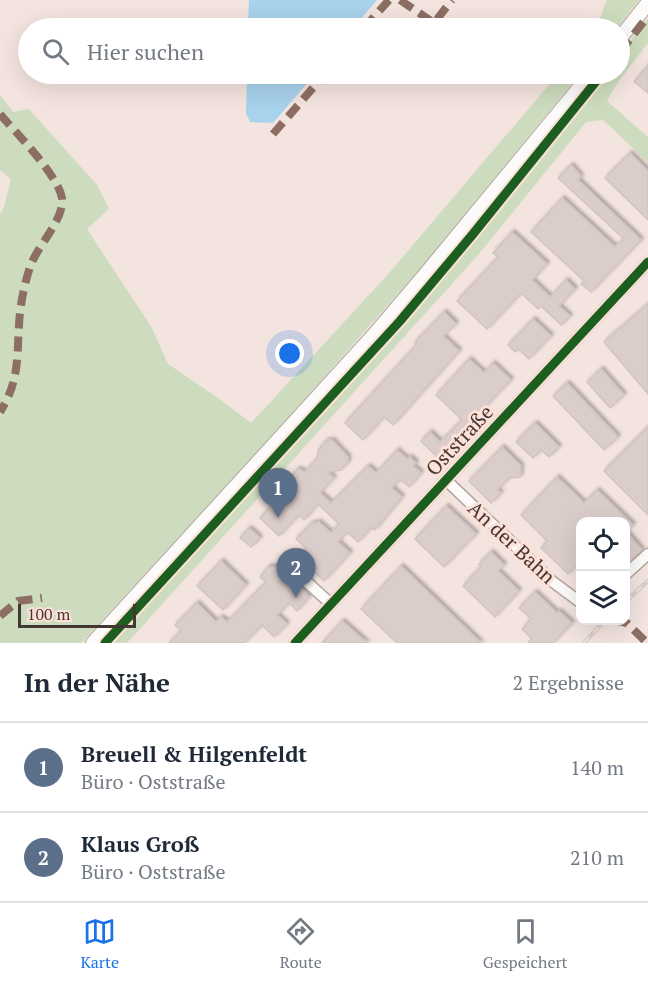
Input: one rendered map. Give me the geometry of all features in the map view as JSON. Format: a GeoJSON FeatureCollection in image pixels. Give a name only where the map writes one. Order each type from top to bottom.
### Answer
{"type":"FeatureCollection","features":[{"type":"Feature","properties":{"kind":"main road"},"geometry":{"type":"LineString","coordinates":[[630,26],[648,3]]}},
{"type":"Feature","properties":{"kind":"main road"},"geometry":{"type":"LineString","coordinates":[[93,643],[374,335],[583,84]]}},
{"type":"Feature","properties":{"kind":"street","name":"Oststraße"},"geometry":{"type":"LineString","coordinates":[[295,643],[648,262]]}},
{"type":"Feature","properties":{"kind":"street","name":"An der Bahn"},"geometry":{"type":"LineString","coordinates":[[446,480],[553,582],[576,599]]}},
{"type":"Feature","properties":{"kind":"street"},"geometry":{"type":"LineString","coordinates":[[629,571],[648,554]]}},
{"type":"Feature","properties":{"kind":"street"},"geometry":{"type":"LineString","coordinates":[[285,562],[331,604]]}},
{"type":"Feature","properties":{"kind":"green space"},"geometry":{"type":"Polygon","coordinates":[[[607,0],[639,0],[625,18],[600,18],[607,0]]]}},
{"type":"Feature","properties":{"kind":"green space"},"geometry":{"type":"Polygon","coordinates":[[[648,18],[648,43],[630,66],[630,41],[648,18]]]}},
{"type":"Feature","properties":{"kind":"green space"},"geometry":{"type":"Polygon","coordinates":[[[550,84],[572,84],[425,263],[272,436],[81,643],[0,643],[0,214],[11,179],[0,170],[0,95],[13,112],[29,109],[97,185],[109,209],[87,229],[152,328],[168,364],[251,423],[390,272],[550,84]]]}},
{"type":"Feature","properties":{"kind":"green space"},"geometry":{"type":"Polygon","coordinates":[[[595,84],[617,84],[607,101],[648,137],[648,162],[603,120],[586,122],[479,254],[127,643],[106,643],[194,547],[491,211],[595,84]]]}},
{"type":"Feature","properties":{"kind":"water"},"geometry":{"type":"Polygon","coordinates":[[[249,0],[377,0],[362,18],[248,18],[249,0]]]}},
{"type":"Feature","properties":{"kind":"water"},"geometry":{"type":"Polygon","coordinates":[[[247,84],[306,84],[273,123],[250,122],[246,113],[247,84]]]}},
{"type":"Feature","properties":{"kind":"building"},"geometry":{"type":"Polygon","coordinates":[[[648,65],[648,93],[634,82],[648,65]]]}},
{"type":"Feature","properties":{"kind":"building"},"geometry":{"type":"Polygon","coordinates":[[[630,153],[648,171],[648,220],[605,178],[630,153]]]}},
{"type":"Feature","properties":{"kind":"building"},"geometry":{"type":"Polygon","coordinates":[[[571,165],[581,176],[578,180],[641,240],[591,292],[581,284],[584,281],[531,232],[562,198],[615,247],[624,239],[558,178],[571,165]]]}},
{"type":"Feature","properties":{"kind":"building"},"geometry":{"type":"Polygon","coordinates":[[[512,232],[547,264],[532,280],[550,297],[566,280],[575,289],[559,306],[570,316],[561,325],[541,306],[538,309],[521,293],[487,329],[457,301],[498,257],[493,253],[512,232]]]}},
{"type":"Feature","properties":{"kind":"building"},"geometry":{"type":"Polygon","coordinates":[[[648,304],[648,394],[604,342],[648,304]]]}},
{"type":"Feature","properties":{"kind":"building"},"geometry":{"type":"Polygon","coordinates":[[[444,312],[456,324],[443,336],[459,351],[393,425],[384,417],[363,440],[345,423],[444,312]]]}},
{"type":"Feature","properties":{"kind":"building"},"geometry":{"type":"Polygon","coordinates":[[[533,319],[551,336],[529,359],[518,349],[515,352],[508,345],[533,319]]]}},
{"type":"Feature","properties":{"kind":"building"},"geometry":{"type":"Polygon","coordinates":[[[469,359],[484,373],[493,363],[511,380],[438,458],[421,441],[430,432],[440,442],[462,420],[436,395],[469,359]]]}},
{"type":"Feature","properties":{"kind":"building"},"geometry":{"type":"Polygon","coordinates":[[[601,369],[624,395],[610,408],[587,382],[601,369]]]}},
{"type":"Feature","properties":{"kind":"building"},"geometry":{"type":"Polygon","coordinates":[[[567,383],[618,437],[604,450],[553,396],[567,383]]]}},
{"type":"Feature","properties":{"kind":"building"},"geometry":{"type":"Polygon","coordinates":[[[535,423],[559,447],[549,457],[541,450],[533,458],[516,442],[535,423]]]}},
{"type":"Feature","properties":{"kind":"building"},"geometry":{"type":"Polygon","coordinates":[[[648,427],[648,515],[604,471],[648,427]]]}},
{"type":"Feature","properties":{"kind":"building"},"geometry":{"type":"Polygon","coordinates":[[[332,440],[348,457],[348,462],[341,470],[327,472],[334,478],[320,493],[331,503],[368,466],[376,473],[397,450],[407,459],[410,457],[416,463],[413,466],[421,473],[409,487],[400,479],[392,488],[402,497],[375,530],[372,527],[358,542],[347,532],[338,542],[350,553],[324,581],[298,557],[306,548],[296,539],[311,524],[319,522],[331,533],[339,524],[318,504],[304,520],[299,515],[279,536],[260,518],[273,504],[272,497],[298,469],[305,472],[318,457],[318,450],[326,441],[332,440]]]}},
{"type":"Feature","properties":{"kind":"building"},"geometry":{"type":"Polygon","coordinates":[[[502,447],[521,466],[520,477],[509,478],[497,490],[501,493],[491,503],[469,481],[502,447]]]}},
{"type":"Feature","properties":{"kind":"building"},"geometry":{"type":"Polygon","coordinates":[[[557,477],[584,503],[597,490],[625,517],[576,517],[576,566],[568,574],[541,548],[547,541],[521,515],[557,477]]]}},
{"type":"Feature","properties":{"kind":"building"},"geometry":{"type":"Polygon","coordinates":[[[446,506],[476,534],[444,567],[415,539],[446,506]]]}},
{"type":"Feature","properties":{"kind":"building"},"geometry":{"type":"Polygon","coordinates":[[[249,528],[260,538],[251,547],[240,538],[249,528]]]}},
{"type":"Feature","properties":{"kind":"building"},"geometry":{"type":"Polygon","coordinates":[[[630,536],[642,550],[630,560],[630,536]]]}},
{"type":"Feature","properties":{"kind":"building"},"geometry":{"type":"Polygon","coordinates":[[[491,552],[504,565],[498,571],[519,591],[495,617],[463,586],[491,552]]]}},
{"type":"Feature","properties":{"kind":"building"},"geometry":{"type":"Polygon","coordinates":[[[221,561],[246,585],[223,610],[197,586],[221,561]]]}},
{"type":"Feature","properties":{"kind":"building"},"geometry":{"type":"Polygon","coordinates":[[[401,566],[481,643],[397,643],[361,609],[401,566]]]}},
{"type":"Feature","properties":{"kind":"building"},"geometry":{"type":"Polygon","coordinates":[[[268,567],[280,567],[309,597],[297,611],[289,603],[277,615],[287,624],[274,637],[262,625],[244,643],[169,643],[181,631],[175,625],[197,603],[216,622],[221,617],[227,622],[266,582],[260,577],[268,567]]]}},
{"type":"Feature","properties":{"kind":"building"},"geometry":{"type":"Polygon","coordinates":[[[535,592],[557,613],[559,611],[572,623],[553,643],[528,643],[532,639],[522,629],[531,619],[519,608],[535,592]]]}},
{"type":"Feature","properties":{"kind":"building"},"geometry":{"type":"Polygon","coordinates":[[[342,621],[367,643],[322,643],[342,621]]]}},
{"type":"Feature","properties":{"kind":"railway"},"geometry":{"type":"LineString","coordinates":[[630,597],[648,581]]}},
{"type":"Feature","properties":{"kind":"railway"},"geometry":{"type":"LineString","coordinates":[[584,643],[600,625]]}},
{"type":"Feature","properties":{"kind":"marked path"},"geometry":{"type":"LineString","coordinates":[[373,18],[389,0]]}},
{"type":"Feature","properties":{"kind":"marked path"},"geometry":{"type":"LineString","coordinates":[[400,0],[427,18]]}},
{"type":"Feature","properties":{"kind":"marked path"},"geometry":{"type":"LineString","coordinates":[[438,18],[452,0]]}},
{"type":"Feature","properties":{"kind":"marked path"},"geometry":{"type":"LineString","coordinates":[[630,39],[648,16]]}},
{"type":"Feature","properties":{"kind":"marked path"},"geometry":{"type":"LineString","coordinates":[[273,134],[316,84]]}},
{"type":"Feature","properties":{"kind":"marked path"},"geometry":{"type":"LineString","coordinates":[[0,114],[45,166],[62,198],[62,206],[55,224],[30,267],[20,310],[14,380],[0,412]]}},
{"type":"Feature","properties":{"kind":"marked path"},"geometry":{"type":"LineString","coordinates":[[0,616],[18,601],[42,598]]}},
{"type":"Feature","properties":{"kind":"marked path"},"geometry":{"type":"LineString","coordinates":[[629,625],[647,643]]}},
{"type":"Feature","properties":{"kind":"cycle path"},"geometry":{"type":"LineString","coordinates":[[105,643],[400,321],[594,84]]}},
{"type":"Feature","properties":{"kind":"cycle path"},"geometry":{"type":"LineString","coordinates":[[295,643],[648,262]]}},
{"type":"Feature","properties":{"kind":"place","name":"Breuell & Hilgenfeldt"},"geometry":{"type":"Point","coordinates":[278,518]}},
{"type":"Feature","properties":{"kind":"place","name":"Klaus Groß"},"geometry":{"type":"Point","coordinates":[296,598]}}]}
